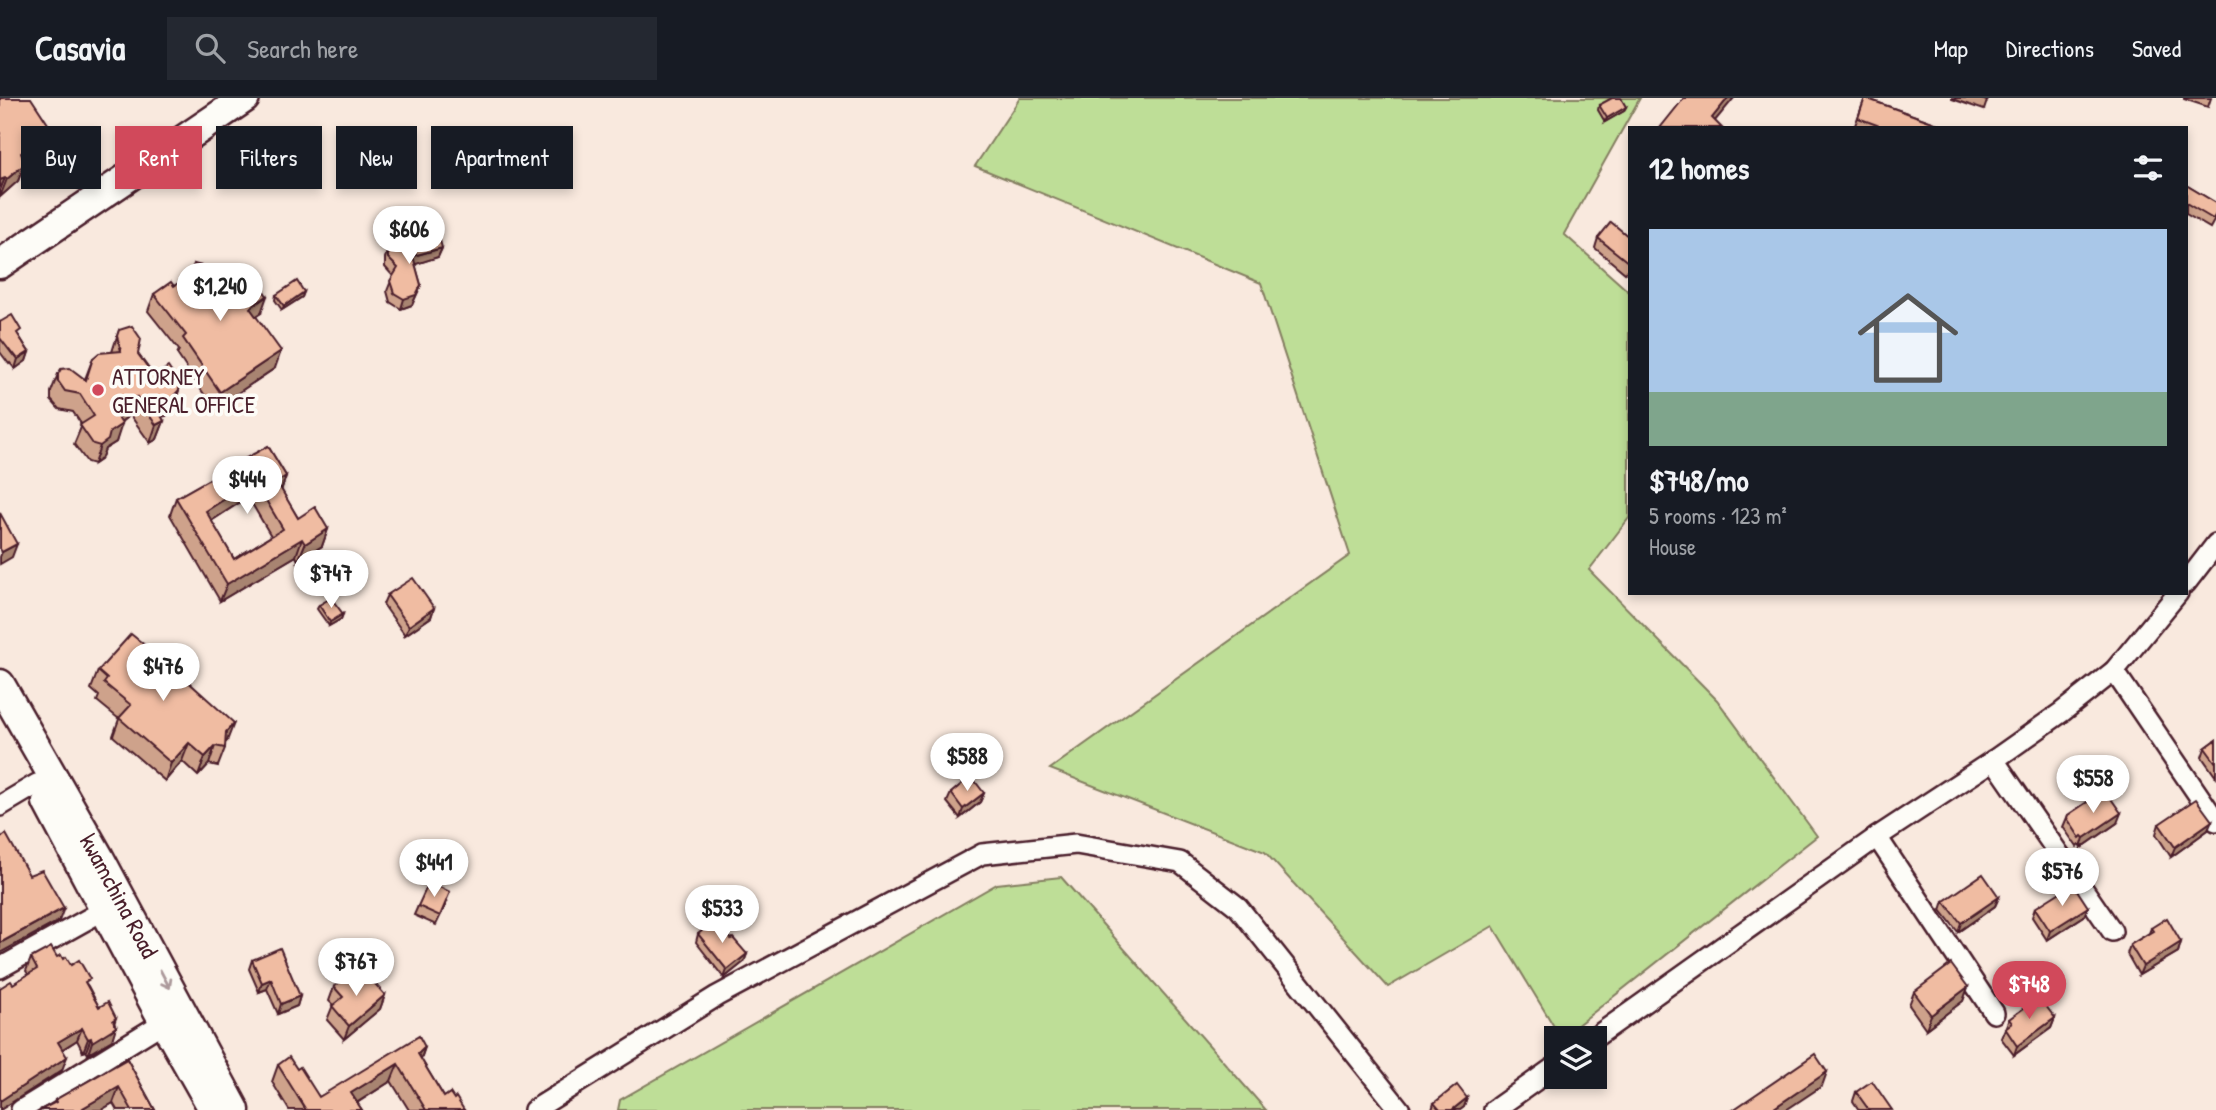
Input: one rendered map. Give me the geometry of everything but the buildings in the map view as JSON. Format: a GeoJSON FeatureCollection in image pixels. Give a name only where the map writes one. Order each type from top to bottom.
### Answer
{"type":"FeatureCollection","features":[{"type":"Feature","properties":{"kind":"main road"},"geometry":{"type":"LineString","coordinates":[[0,264],[245,98]]}},
{"type":"Feature","properties":{"kind":"main road","name":"kwamchina Road"},"geometry":{"type":"LineString","coordinates":[[0,684],[99,857],[215,1110]]}},
{"type":"Feature","properties":{"kind":"main road","name":"kwamchina Road"},"geometry":{"type":"LineString","coordinates":[[0,719],[104,910],[235,1110]]}},
{"type":"Feature","properties":{"kind":"street"},"geometry":{"type":"LineString","coordinates":[[2188,580],[2216,544]]}},
{"type":"Feature","properties":{"kind":"street"},"geometry":{"type":"LineString","coordinates":[[1607,1029],[1877,837],[1994,760],[2114,671],[2176,595]]}},
{"type":"Feature","properties":{"kind":"street"},"geometry":{"type":"LineString","coordinates":[[2114,671],[2216,821]]}},
{"type":"Feature","properties":{"kind":"street"},"geometry":{"type":"LineString","coordinates":[[1994,760],[2112,931]]}},
{"type":"Feature","properties":{"kind":"street"},"geometry":{"type":"LineString","coordinates":[[0,806],[37,783]]}},
{"type":"Feature","properties":{"kind":"street"},"geometry":{"type":"LineString","coordinates":[[1877,837],[1994,1013]]}},
{"type":"Feature","properties":{"kind":"street"},"geometry":{"type":"LineString","coordinates":[[534,1110],[717,996],[982,854],[1076,844],[1180,862],[1238,907],[1400,1110]]}},
{"type":"Feature","properties":{"kind":"street"},"geometry":{"type":"LineString","coordinates":[[0,968],[104,910]]}},
{"type":"Feature","properties":{"kind":"street"},"geometry":{"type":"LineString","coordinates":[[21,1110],[173,1017]]}},
{"type":"Feature","properties":{"kind":"street"},"geometry":{"type":"LineString","coordinates":[[1494,1110],[1544,1075]]}},
{"type":"Feature","properties":{"kind":"green space"},"geometry":{"type":"Polygon","coordinates":[[[1020,98],[1640,98],[1564,234],[1628,291],[1628,519],[1589,570],[1717,700],[1817,836],[1576,1026],[1554,1026],[1493,926],[1388,987],[1265,852],[1050,769],[1350,555],[1261,283],[975,166],[1020,98]]]}},
{"type":"Feature","properties":{"kind":"green space"},"geometry":{"type":"Polygon","coordinates":[[[1061,877],[1266,1110],[618,1110],[620,1100],[997,884],[1061,877]]]}},
{"type":"Feature","properties":{"kind":"place","name":"ATTORNEY GENERAL OFFICE"},"geometry":{"type":"Point","coordinates":[98,390]}}]}
